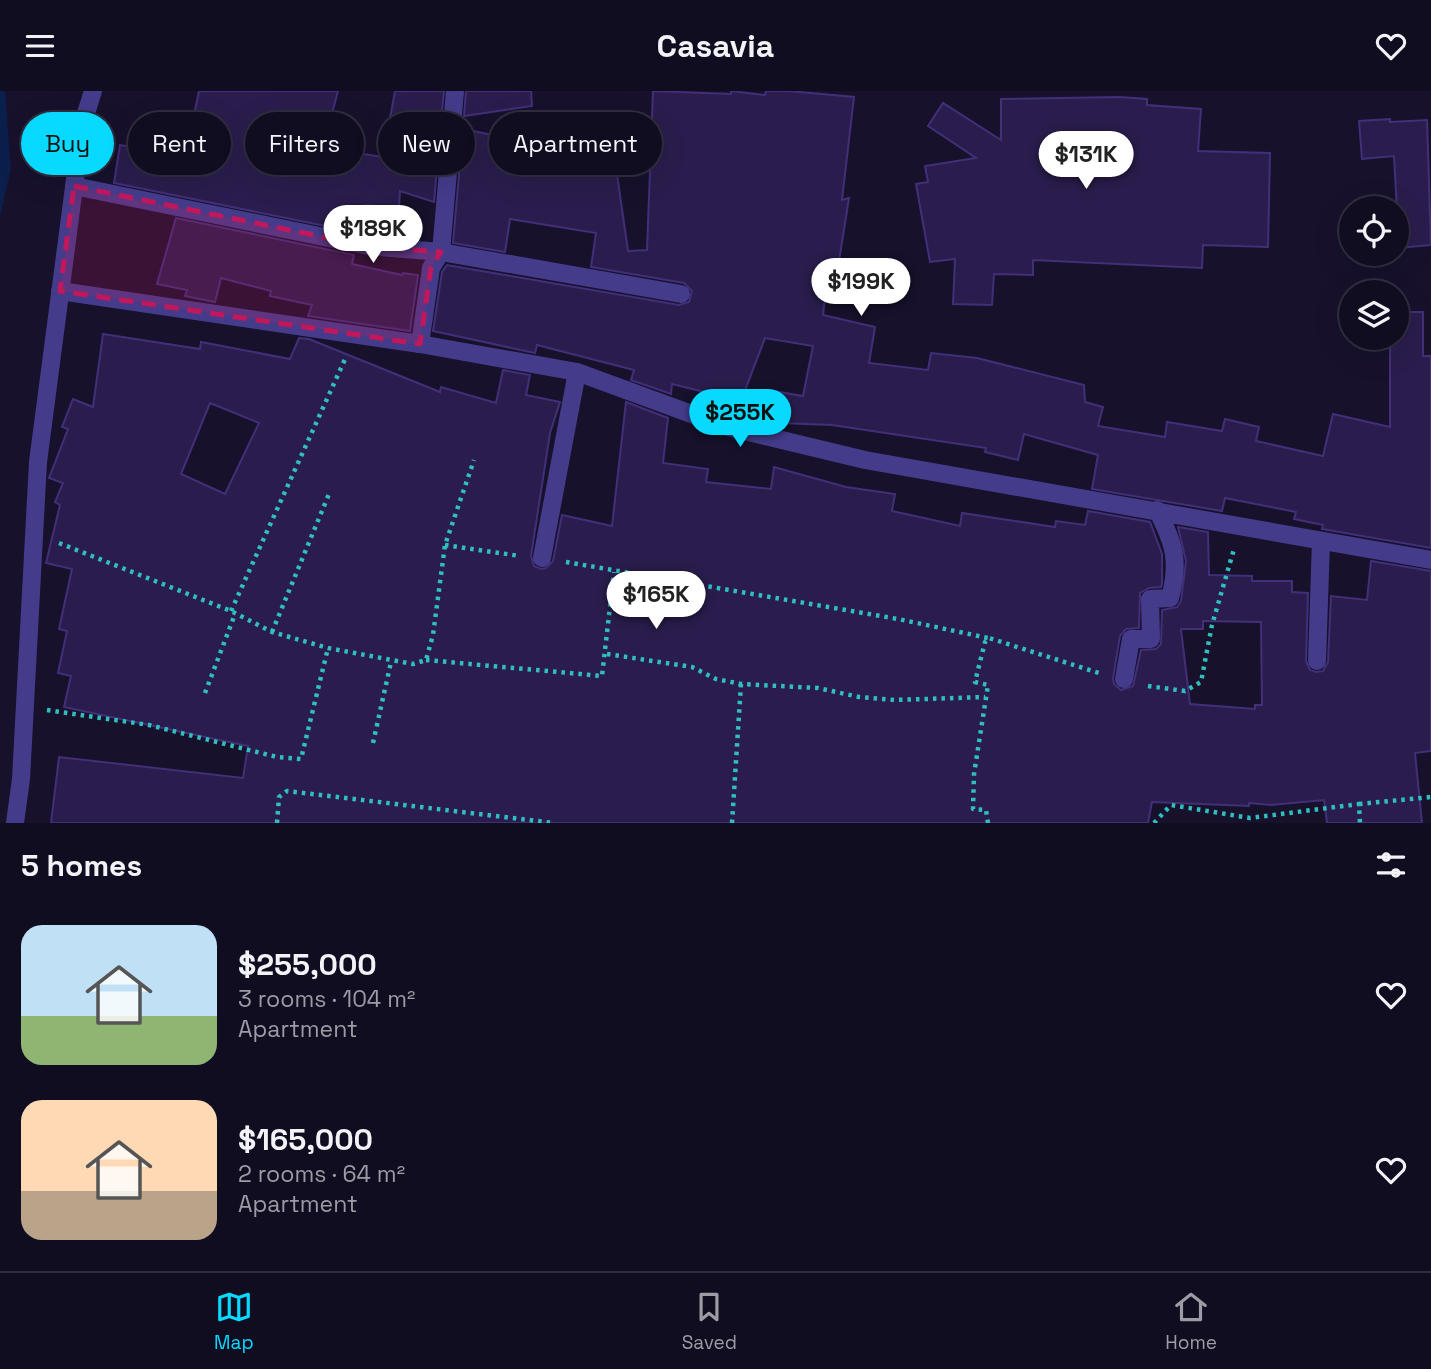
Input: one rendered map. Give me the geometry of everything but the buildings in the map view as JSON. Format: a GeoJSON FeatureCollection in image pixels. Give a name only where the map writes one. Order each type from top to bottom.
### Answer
{"type":"FeatureCollection","features":[{"type":"Feature","properties":{"kind":"street"},"geometry":{"type":"LineString","coordinates":[[15,823],[21,779],[32,532],[82,126],[93,91]]}},
{"type":"Feature","properties":{"kind":"street"},"geometry":{"type":"LineString","coordinates":[[420,344],[431,268],[441,252],[454,91]]}},
{"type":"Feature","properties":{"kind":"street"},"geometry":{"type":"LineString","coordinates":[[74,186],[368,246],[441,252],[681,294]]}},
{"type":"Feature","properties":{"kind":"street"},"geometry":{"type":"LineString","coordinates":[[60,291],[355,337],[420,344],[577,372],[724,426],[865,460],[1431,560]]}},
{"type":"Feature","properties":{"kind":"street"},"geometry":{"type":"LineString","coordinates":[[542,558],[577,372]]}},
{"type":"Feature","properties":{"kind":"street"},"geometry":{"type":"LineString","coordinates":[[1124,679],[1131,639],[1151,639],[1150,599],[1170,599],[1175,579],[1174,545],[1157,510]]}},
{"type":"Feature","properties":{"kind":"street"},"geometry":{"type":"LineString","coordinates":[[1317,661],[1321,541]]}},
{"type":"Feature","properties":{"kind":"path"},"geometry":{"type":"LineString","coordinates":[[205,693],[233,612],[355,337]]}},
{"type":"Feature","properties":{"kind":"path"},"geometry":{"type":"LineString","coordinates":[[426,660],[433,635],[445,545],[474,460]]}},
{"type":"Feature","properties":{"kind":"path"},"geometry":{"type":"LineString","coordinates":[[272,632],[329,494]]}},
{"type":"Feature","properties":{"kind":"path"},"geometry":{"type":"LineString","coordinates":[[445,545],[542,558],[898,619],[989,638],[1155,689],[1185,691],[1201,682],[1212,625],[1241,528]]}},
{"type":"Feature","properties":{"kind":"path"},"geometry":{"type":"LineString","coordinates":[[32,532],[233,612],[272,632],[328,648],[413,664],[426,660],[602,677],[607,654],[614,571]]}},
{"type":"Feature","properties":{"kind":"path"},"geometry":{"type":"LineString","coordinates":[[988,823],[986,810],[974,809],[974,774],[988,685],[975,682],[985,642],[989,638]]}},
{"type":"Feature","properties":{"kind":"path"},"geometry":{"type":"LineString","coordinates":[[23,704],[149,725],[277,757],[300,759],[328,648]]}},
{"type":"Feature","properties":{"kind":"path"},"geometry":{"type":"LineString","coordinates":[[607,654],[692,667],[716,680],[741,684],[818,688],[859,697],[895,700],[985,697]]}},
{"type":"Feature","properties":{"kind":"path"},"geometry":{"type":"LineString","coordinates":[[373,743],[391,661]]}},
{"type":"Feature","properties":{"kind":"path"},"geometry":{"type":"LineString","coordinates":[[732,823],[741,684]]}},
{"type":"Feature","properties":{"kind":"path"},"geometry":{"type":"LineString","coordinates":[[277,823],[279,797],[287,791],[554,823]]}},
{"type":"Feature","properties":{"kind":"path"},"geometry":{"type":"LineString","coordinates":[[1154,823],[1171,805],[1250,818],[1431,797]]}},
{"type":"Feature","properties":{"kind":"path"},"geometry":{"type":"LineString","coordinates":[[1359,804],[1360,823]]}},
{"type":"Feature","properties":{"kind":"highlighted area"},"geometry":{"type":"Polygon","coordinates":[[[74,186],[368,246],[441,252],[431,268],[420,344],[60,291],[74,186]]]}},
{"type":"Feature","properties":{"kind":"water"},"geometry":{"type":"Polygon","coordinates":[[[0,91],[5,91],[11,169],[0,217],[0,91]]]}}]}
